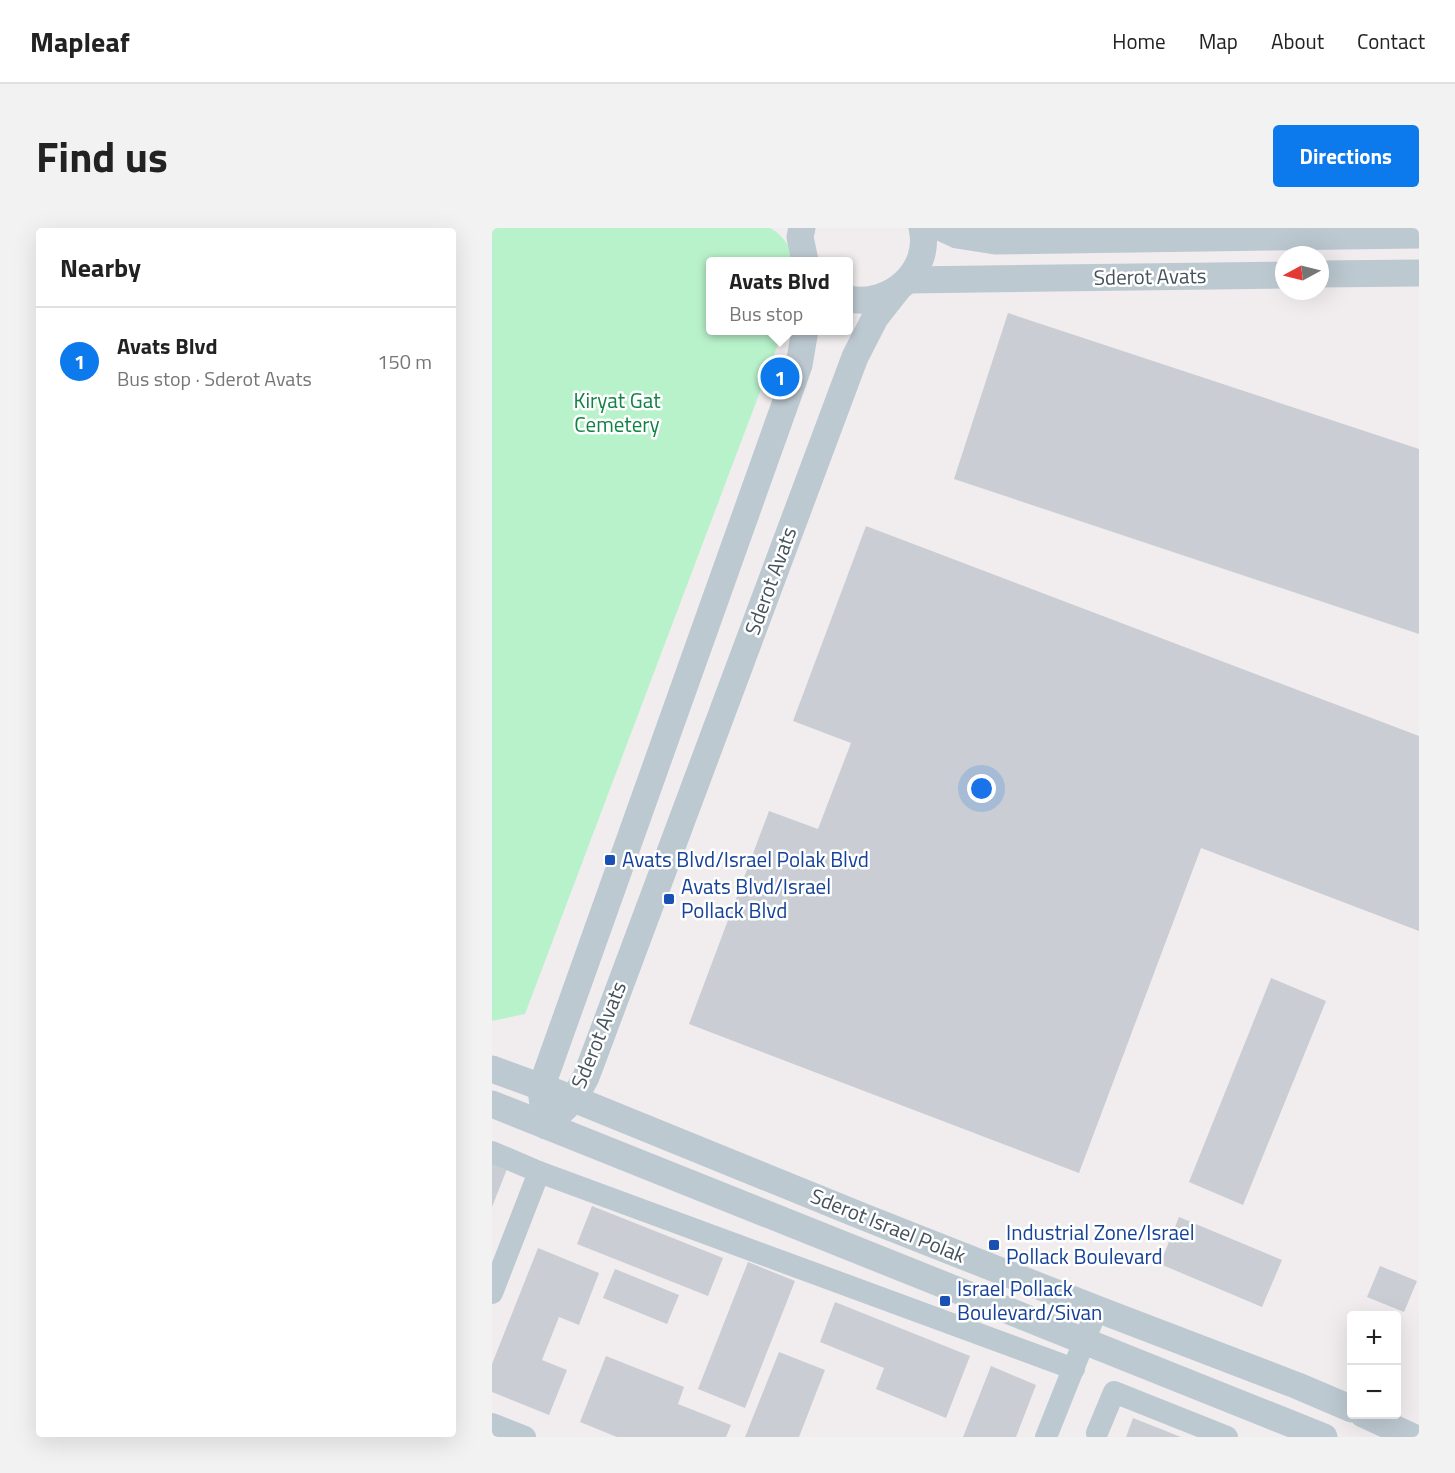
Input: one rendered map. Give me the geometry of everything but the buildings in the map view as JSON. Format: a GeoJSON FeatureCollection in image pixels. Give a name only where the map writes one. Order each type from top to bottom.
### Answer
{"type":"FeatureCollection","features":[{"type":"Feature","properties":{"kind":"street"},"geometry":{"type":"LineString","coordinates":[[802,228],[800,237],[804,257]]}},
{"type":"Feature","properties":{"kind":"street"},"geometry":{"type":"LineString","coordinates":[[853,300],[879,298],[903,285],[917,266],[922,250],[922,228]]}},
{"type":"Feature","properties":{"kind":"street","name":"Sderot Avats"},"geometry":{"type":"LineString","coordinates":[[942,228],[957,235],[995,241],[1419,235]]}},
{"type":"Feature","properties":{"kind":"street"},"geometry":{"type":"LineString","coordinates":[[1329,274],[1419,273]]}},
{"type":"Feature","properties":{"kind":"street","name":"Sderot Avats"},"geometry":{"type":"LineString","coordinates":[[546,1126],[574,1099],[586,1077],[851,367],[875,318],[903,285],[1275,275]]}},
{"type":"Feature","properties":{"kind":"street","name":"Sderot Avats"},"geometry":{"type":"LineString","coordinates":[[546,1126],[545,1076],[799,365],[804,335]]}},
{"type":"Feature","properties":{"kind":"street"},"geometry":{"type":"LineString","coordinates":[[502,1072],[545,1076]]}},
{"type":"Feature","properties":{"kind":"street","name":"Sderot Israel Polak"},"geometry":{"type":"LineString","coordinates":[[545,1076],[574,1099],[864,1217],[1347,1407]]}},
{"type":"Feature","properties":{"kind":"street","name":"Sderot Israel Polak"},"geometry":{"type":"LineString","coordinates":[[492,1104],[1324,1437]]}},
{"type":"Feature","properties":{"kind":"street"},"geometry":{"type":"LineString","coordinates":[[492,1152],[538,1172],[1074,1369]]}},
{"type":"Feature","properties":{"kind":"street"},"geometry":{"type":"LineString","coordinates":[[492,1293],[538,1172]]}},
{"type":"Feature","properties":{"kind":"street"},"geometry":{"type":"LineString","coordinates":[[1046,1437],[1097,1309]]}},
{"type":"Feature","properties":{"kind":"street"},"geometry":{"type":"LineString","coordinates":[[1097,1433],[1114,1392],[1227,1437]]}},
{"type":"Feature","properties":{"kind":"street"},"geometry":{"type":"LineString","coordinates":[[1374,1419],[1413,1437]]}},
{"type":"Feature","properties":{"kind":"street"},"geometry":{"type":"LineString","coordinates":[[492,1424],[525,1437]]}},
{"type":"Feature","properties":{"kind":"green space","name":"Kiryat Gat Cemetery"},"geometry":{"type":"Polygon","coordinates":[[[492,228],[769,228],[778,233],[786,242],[793,257],[706,257],[706,335],[781,335],[525,1014],[492,1021],[492,228]]]}},
{"type":"Feature","properties":{"kind":"place","name":"Avats Blvd"},"geometry":{"type":"Point","coordinates":[780,377]}},
{"type":"Feature","properties":{"kind":"place","name":"Avats Blvd/Israel Polak Blvd"},"geometry":{"type":"Point","coordinates":[610,860]}},
{"type":"Feature","properties":{"kind":"place","name":"Avats Blvd/Israel Pollack Blvd"},"geometry":{"type":"Point","coordinates":[669,899]}},
{"type":"Feature","properties":{"kind":"place","name":"Industrial Zone/Israel Pollack Boulevard"},"geometry":{"type":"Point","coordinates":[994,1245]}},
{"type":"Feature","properties":{"kind":"place","name":"Israel Pollack Boulevard/Sivan"},"geometry":{"type":"Point","coordinates":[945,1301]}}]}
